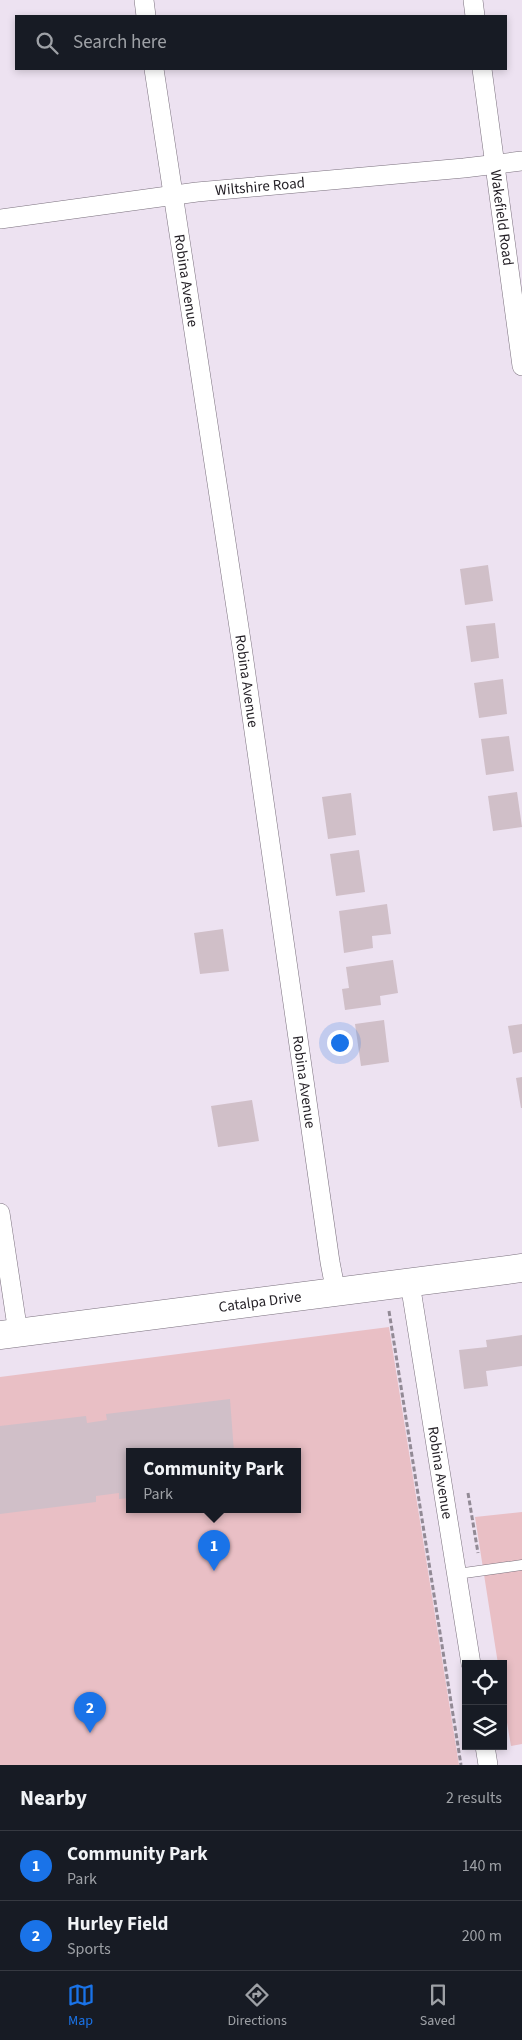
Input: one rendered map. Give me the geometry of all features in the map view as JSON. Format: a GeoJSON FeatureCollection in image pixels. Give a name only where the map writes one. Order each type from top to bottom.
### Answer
{"type":"FeatureCollection","features":[{"type":"Feature","properties":{"kind":"street"},"geometry":{"type":"LineString","coordinates":[[144,0],[146,15]]}},
{"type":"Feature","properties":{"kind":"street"},"geometry":{"type":"LineString","coordinates":[[473,0],[475,15]]}},
{"type":"Feature","properties":{"kind":"street","name":"Robina Avenue"},"geometry":{"type":"LineString","coordinates":[[154,70],[242,647],[336,1293]]}},
{"type":"Feature","properties":{"kind":"street","name":"Wakefield Road"},"geometry":{"type":"LineString","coordinates":[[482,70],[522,366]]}},
{"type":"Feature","properties":{"kind":"street","name":"Wiltshire Road"},"geometry":{"type":"LineString","coordinates":[[0,219],[172,195],[522,161]]}},
{"type":"Feature","properties":{"kind":"street"},"geometry":{"type":"LineString","coordinates":[[0,1213],[9,1334]]}},
{"type":"Feature","properties":{"kind":"street","name":"Catalpa Drive"},"geometry":{"type":"LineString","coordinates":[[9,1334],[522,1268]]}},
{"type":"Feature","properties":{"kind":"street","name":"Robina Avenue"},"geometry":{"type":"LineString","coordinates":[[410,1283],[470,1660]]}},
{"type":"Feature","properties":{"kind":"street"},"geometry":{"type":"LineString","coordinates":[[486,1750],[488,1765]]}},
{"type":"Feature","properties":{"kind":"lane"},"geometry":{"type":"LineString","coordinates":[[457,1574],[522,1565]]}},
{"type":"Feature","properties":{"kind":"path"},"geometry":{"type":"LineString","coordinates":[[388,1308],[461,1765]]}},
{"type":"Feature","properties":{"kind":"shaded area"},"geometry":{"type":"Polygon","coordinates":[[[389,1327],[459,1765],[0,1765],[0,1377],[389,1327]]]}},
{"type":"Feature","properties":{"kind":"shaded area"},"geometry":{"type":"Polygon","coordinates":[[[522,1512],[522,1744],[511,1746],[507,1722],[507,1660],[497,1660],[475,1517],[522,1512]]]}},
{"type":"Feature","properties":{"kind":"building"},"geometry":{"type":"Polygon","coordinates":[[[488,565],[493,601],[465,605],[460,569],[488,565]]]}},
{"type":"Feature","properties":{"kind":"building"},"geometry":{"type":"Polygon","coordinates":[[[495,623],[499,658],[471,662],[466,626],[495,623]]]}},
{"type":"Feature","properties":{"kind":"building"},"geometry":{"type":"Polygon","coordinates":[[[503,679],[507,714],[479,718],[474,683],[503,679]]]}},
{"type":"Feature","properties":{"kind":"building"},"geometry":{"type":"Polygon","coordinates":[[[509,736],[514,771],[486,775],[481,739],[509,736]]]}},
{"type":"Feature","properties":{"kind":"building"},"geometry":{"type":"Polygon","coordinates":[[[517,792],[522,827],[493,831],[488,796],[517,792]]]}},
{"type":"Feature","properties":{"kind":"building"},"geometry":{"type":"Polygon","coordinates":[[[351,793],[356,835],[328,839],[322,797],[351,793]]]}},
{"type":"Feature","properties":{"kind":"building"},"geometry":{"type":"Polygon","coordinates":[[[359,850],[365,892],[336,896],[330,854],[359,850]]]}},
{"type":"Feature","properties":{"kind":"building"},"geometry":{"type":"Polygon","coordinates":[[[387,904],[391,934],[372,936],[373,948],[344,953],[339,911],[387,904]]]}},
{"type":"Feature","properties":{"kind":"building"},"geometry":{"type":"Polygon","coordinates":[[[223,929],[229,971],[200,974],[194,933],[223,929]]]}},
{"type":"Feature","properties":{"kind":"building"},"geometry":{"type":"Polygon","coordinates":[[[393,960],[398,993],[380,996],[381,1005],[345,1010],[342,989],[349,988],[346,967],[393,960]]]}},
{"type":"Feature","properties":{"kind":"building"},"geometry":{"type":"Polygon","coordinates":[[[384,1020],[389,1062],[361,1066],[355,1024],[384,1020]]]}},
{"type":"Feature","properties":{"kind":"building"},"geometry":{"type":"Polygon","coordinates":[[[522,1024],[522,1052],[513,1054],[508,1026],[522,1024]]]}},
{"type":"Feature","properties":{"kind":"building"},"geometry":{"type":"Polygon","coordinates":[[[522,1077],[522,1108],[521,1108],[516,1078],[522,1077]]]}},
{"type":"Feature","properties":{"kind":"building"},"geometry":{"type":"Polygon","coordinates":[[[252,1100],[259,1141],[218,1147],[211,1106],[252,1100]]]}},
{"type":"Feature","properties":{"kind":"building"},"geometry":{"type":"Polygon","coordinates":[[[522,1335],[522,1366],[486,1371],[488,1386],[464,1389],[459,1350],[487,1347],[486,1340],[522,1335]]]}},
{"type":"Feature","properties":{"kind":"building"},"geometry":{"type":"Polygon","coordinates":[[[230,1399],[234,1448],[126,1448],[126,1498],[119,1499],[119,1493],[96,1496],[96,1502],[0,1514],[0,1426],[86,1416],[87,1423],[107,1420],[106,1414],[230,1399]]]}},
{"type":"Feature","properties":{"kind":"place","name":"Community Park"},"geometry":{"type":"Point","coordinates":[214,1571]}},
{"type":"Feature","properties":{"kind":"place","name":"Hurley Field"},"geometry":{"type":"Point","coordinates":[90,1733]}}]}
